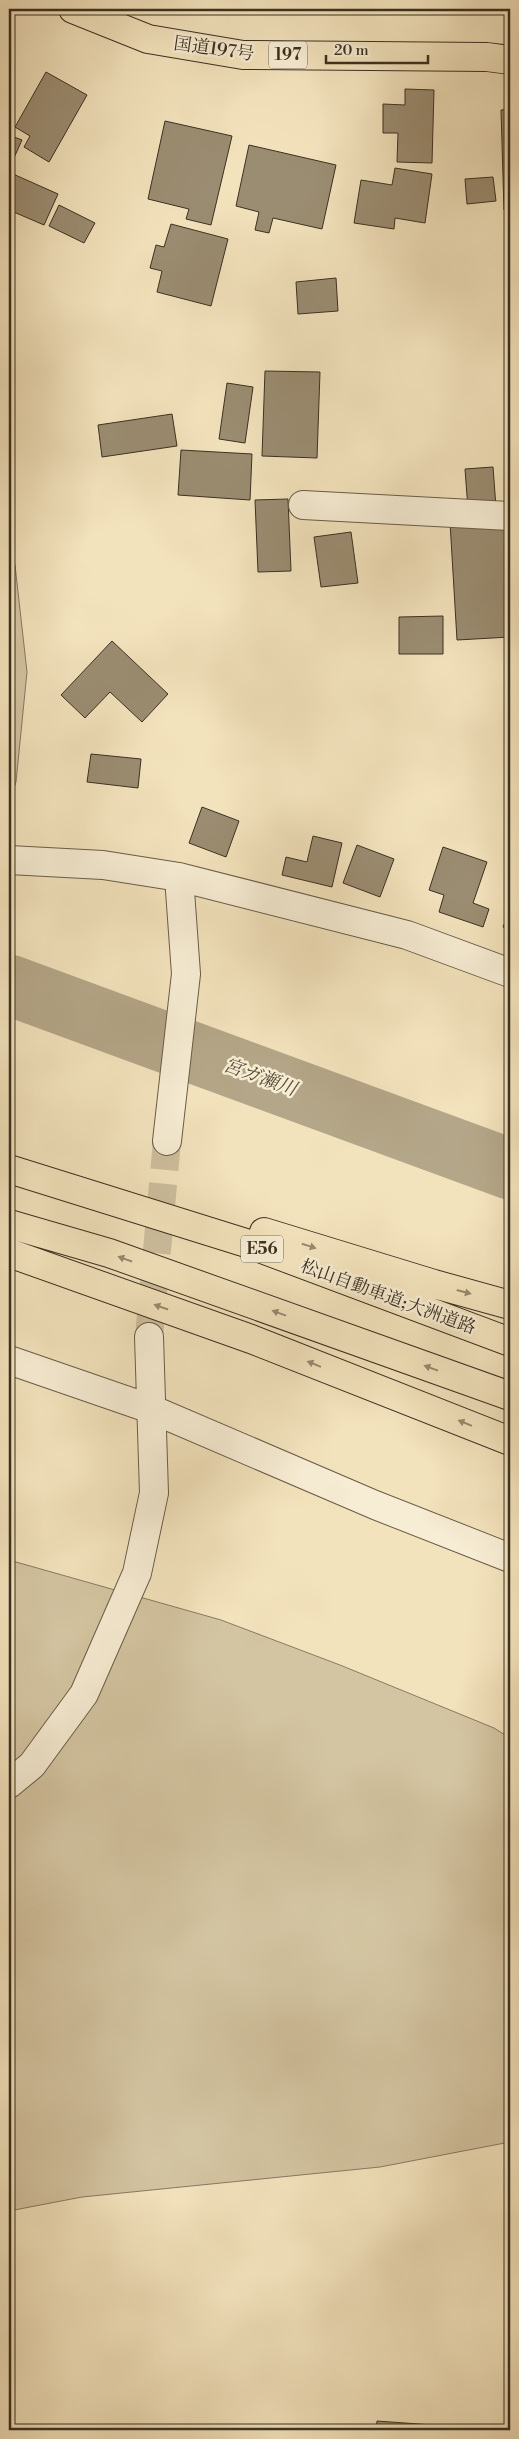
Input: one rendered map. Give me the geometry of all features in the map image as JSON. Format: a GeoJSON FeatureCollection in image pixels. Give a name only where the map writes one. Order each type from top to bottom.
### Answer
{"type":"FeatureCollection","features":[{"type":"Feature","properties":{"kind":"highway","name":"国道197号"},"geometry":{"type":"LineString","coordinates":[[73,9],[148,39],[243,55],[487,57],[510,60]]}},
{"type":"Feature","properties":{"kind":"highway"},"geometry":{"type":"LineString","coordinates":[[9,1163],[121,1188],[434,1284],[510,1305]]}},
{"type":"Feature","properties":{"kind":"highway","name":"松山自動車道;大洲道路"},"geometry":{"type":"LineString","coordinates":[[9,1169],[246,1243],[510,1342]]}},
{"type":"Feature","properties":{"kind":"highway"},"geometry":{"type":"LineString","coordinates":[[9,1224],[109,1253],[510,1396]]}},
{"type":"Feature","properties":{"kind":"highway"},"geometry":{"type":"LineString","coordinates":[[9,1253],[251,1339],[510,1441]]}},
{"type":"Feature","properties":{"kind":"street"},"geometry":{"type":"LineString","coordinates":[[303,505],[510,516]]}},
{"type":"Feature","properties":{"kind":"street"},"geometry":{"type":"LineString","coordinates":[[9,860],[103,865],[179,878],[407,936],[510,972]]}},
{"type":"Feature","properties":{"kind":"street"},"geometry":{"type":"LineString","coordinates":[[167,1141],[186,974],[179,878]]}},
{"type":"Feature","properties":{"kind":"street"},"geometry":{"type":"LineString","coordinates":[[9,1784],[32,1765],[84,1694],[137,1573],[154,1493],[149,1337]]}},
{"type":"Feature","properties":{"kind":"street"},"geometry":{"type":"LineString","coordinates":[[9,1360],[151,1409],[375,1505],[510,1558]]}},
{"type":"Feature","properties":{"kind":"shaded area"},"geometry":{"type":"Polygon","coordinates":[[[9,549],[15,565],[27,672],[16,782],[9,803],[9,549]]]}},
{"type":"Feature","properties":{"kind":"shaded area"},"geometry":{"type":"Polygon","coordinates":[[[9,1560],[221,1620],[340,1665],[494,1728],[510,1738],[510,2142],[380,2167],[82,2197],[9,2211],[9,1560]]]}},
{"type":"Feature","properties":{"kind":"building"},"geometry":{"type":"Polygon","coordinates":[[[46,72],[87,95],[49,162],[24,147],[30,136],[15,127],[46,72]]]}},
{"type":"Feature","properties":{"kind":"building"},"geometry":{"type":"Polygon","coordinates":[[[405,89],[434,90],[432,163],[397,162],[398,133],[383,133],[383,104],[405,105],[405,89]]]}},
{"type":"Feature","properties":{"kind":"building"},"geometry":{"type":"Polygon","coordinates":[[[510,109],[510,210],[504,210],[501,110],[510,109]]]}},
{"type":"Feature","properties":{"kind":"building"},"geometry":{"type":"Polygon","coordinates":[[[165,121],[232,136],[211,225],[186,219],[189,209],[148,199],[165,121]]]}},
{"type":"Feature","properties":{"kind":"building"},"geometry":{"type":"Polygon","coordinates":[[[9,135],[22,140],[13,160],[9,158],[9,135]]]}},
{"type":"Feature","properties":{"kind":"building"},"geometry":{"type":"Polygon","coordinates":[[[249,145],[336,165],[322,229],[273,218],[269,233],[255,230],[259,212],[236,206],[249,145]]]}},
{"type":"Feature","properties":{"kind":"building"},"geometry":{"type":"Polygon","coordinates":[[[395,168],[432,174],[425,223],[395,218],[394,229],[354,223],[361,180],[392,185],[395,168]]]}},
{"type":"Feature","properties":{"kind":"building"},"geometry":{"type":"Polygon","coordinates":[[[13,174],[58,194],[44,225],[9,210],[9,184],[13,174]]]}},
{"type":"Feature","properties":{"kind":"building"},"geometry":{"type":"Polygon","coordinates":[[[493,177],[496,201],[467,204],[465,179],[493,177]]]}},
{"type":"Feature","properties":{"kind":"building"},"geometry":{"type":"Polygon","coordinates":[[[59,205],[95,223],[84,243],[49,226],[59,205]]]}},
{"type":"Feature","properties":{"kind":"building"},"geometry":{"type":"Polygon","coordinates":[[[171,224],[228,239],[211,306],[157,292],[162,271],[150,268],[156,245],[164,247],[171,224]]]}},
{"type":"Feature","properties":{"kind":"building"},"geometry":{"type":"Polygon","coordinates":[[[336,278],[338,311],[298,314],[296,282],[336,278]]]}},
{"type":"Feature","properties":{"kind":"building"},"geometry":{"type":"Polygon","coordinates":[[[265,371],[320,372],[317,458],[262,456],[265,371]]]}},
{"type":"Feature","properties":{"kind":"building"},"geometry":{"type":"Polygon","coordinates":[[[227,383],[253,387],[245,443],[219,439],[227,383]]]}},
{"type":"Feature","properties":{"kind":"building"},"geometry":{"type":"Polygon","coordinates":[[[172,414],[177,446],[102,457],[98,425],[172,414]]]}},
{"type":"Feature","properties":{"kind":"building"},"geometry":{"type":"Polygon","coordinates":[[[181,450],[252,454],[250,500],[178,495],[181,450]]]}},
{"type":"Feature","properties":{"kind":"building"},"geometry":{"type":"Polygon","coordinates":[[[493,467],[496,507],[468,509],[465,469],[493,467]]]}},
{"type":"Feature","properties":{"kind":"building"},"geometry":{"type":"Polygon","coordinates":[[[506,482],[510,482],[510,507],[509,507],[506,482]]]}},
{"type":"Feature","properties":{"kind":"building"},"geometry":{"type":"Polygon","coordinates":[[[288,499],[291,571],[258,572],[255,500],[288,499]]]}},
{"type":"Feature","properties":{"kind":"building"},"geometry":{"type":"Polygon","coordinates":[[[510,519],[510,637],[457,640],[450,522],[510,519]]]}},
{"type":"Feature","properties":{"kind":"building"},"geometry":{"type":"Polygon","coordinates":[[[351,532],[358,583],[321,587],[314,537],[351,532]]]}},
{"type":"Feature","properties":{"kind":"building"},"geometry":{"type":"Polygon","coordinates":[[[443,616],[443,654],[399,654],[399,617],[443,616]]]}},
{"type":"Feature","properties":{"kind":"building"},"geometry":{"type":"Polygon","coordinates":[[[112,641],[168,694],[142,722],[110,692],[85,718],[61,695],[112,641]]]}},
{"type":"Feature","properties":{"kind":"building"},"geometry":{"type":"Polygon","coordinates":[[[91,754],[141,759],[138,788],[87,782],[91,754]]]}},
{"type":"Feature","properties":{"kind":"building"},"geometry":{"type":"Polygon","coordinates":[[[202,807],[239,821],[226,857],[189,843],[202,807]]]}},
{"type":"Feature","properties":{"kind":"building"},"geometry":{"type":"Polygon","coordinates":[[[313,836],[342,843],[332,887],[282,875],[286,857],[307,862],[313,836]]]}},
{"type":"Feature","properties":{"kind":"building"},"geometry":{"type":"Polygon","coordinates":[[[357,845],[394,859],[380,897],[343,883],[357,845]]]}},
{"type":"Feature","properties":{"kind":"building"},"geometry":{"type":"Polygon","coordinates":[[[443,847],[487,862],[473,903],[489,909],[483,927],[439,912],[444,895],[429,890],[443,847]]]}},
{"type":"Feature","properties":{"kind":"building"},"geometry":{"type":"Polygon","coordinates":[[[510,910],[510,930],[503,927],[510,910]]]}},
{"type":"Feature","properties":{"kind":"building"},"geometry":{"type":"Polygon","coordinates":[[[377,2421],[433,2425],[433,2430],[376,2430],[377,2421]]]}},
{"type":"Feature","properties":{"kind":"waterway","name":"宮ガ瀬川"},"geometry":{"type":"LineString","coordinates":[[9,985],[510,1169]]}},
{"type":"Feature","properties":{"kind":"tunnel"},"geometry":{"type":"LineString","coordinates":[[149,1337],[167,1141]]}}]}
